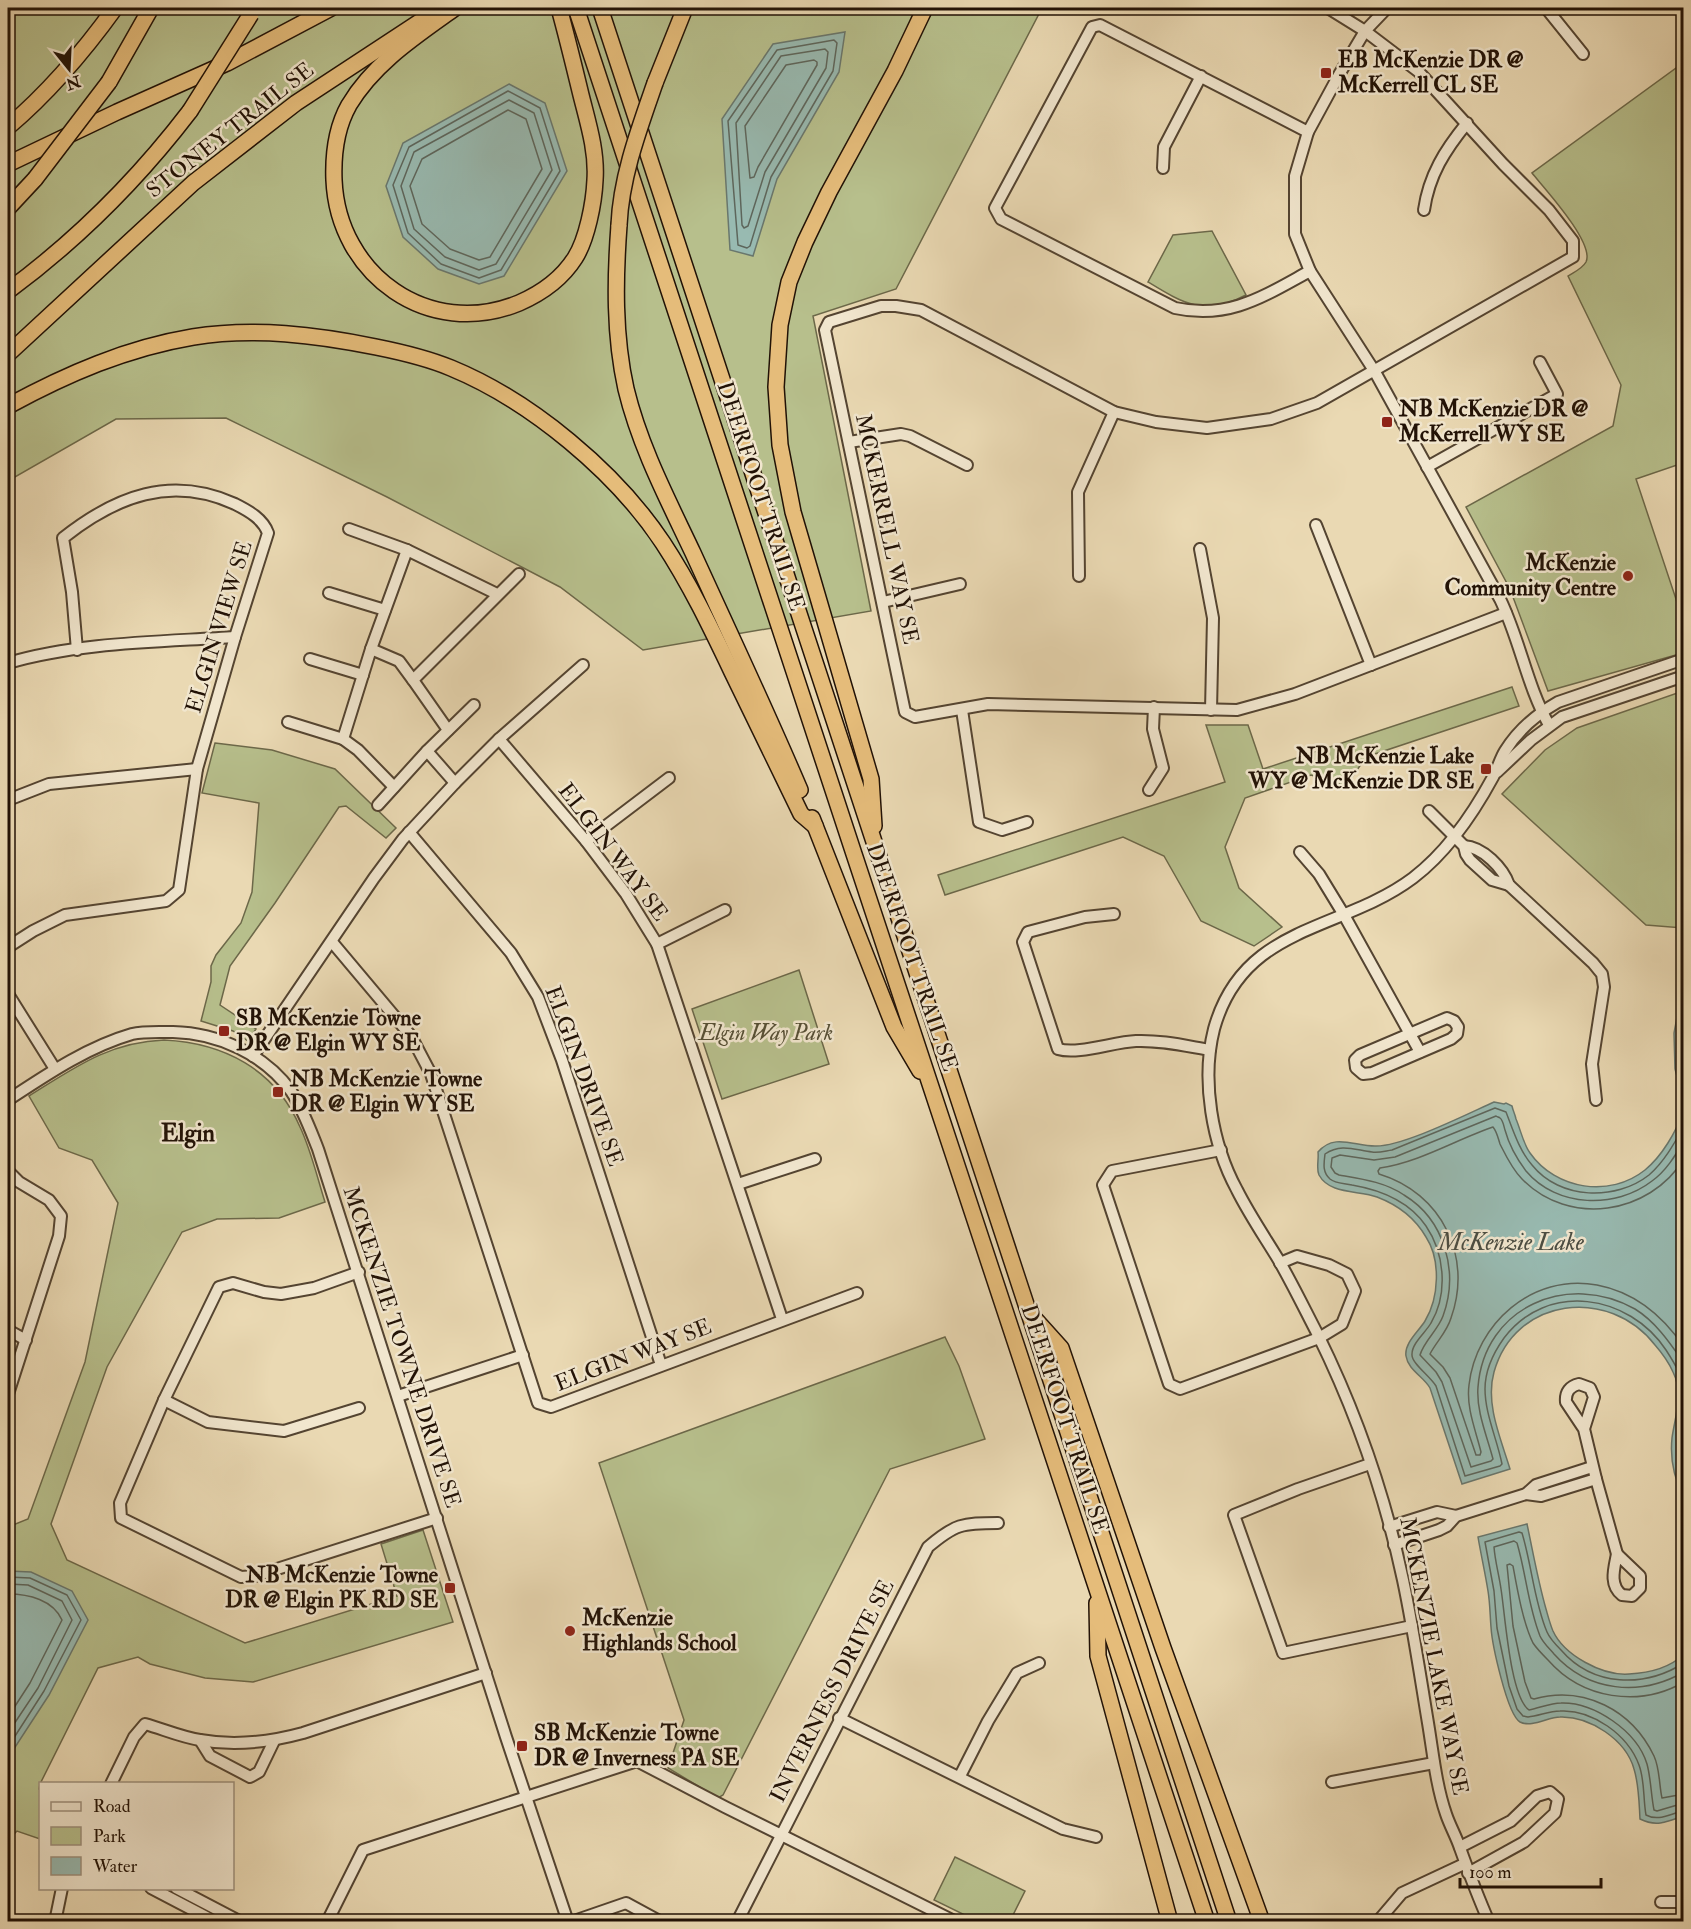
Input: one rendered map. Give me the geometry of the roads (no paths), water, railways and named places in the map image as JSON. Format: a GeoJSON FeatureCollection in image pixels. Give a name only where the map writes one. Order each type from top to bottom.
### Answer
{"type":"FeatureCollection","features":[{"type":"Feature","properties":{"kind":"highway"},"geometry":{"type":"LineString","coordinates":[[8,128],[48,90],[96,35],[115,8]]}},
{"type":"Feature","properties":{"kind":"highway"},"geometry":{"type":"LineString","coordinates":[[8,207],[35,179],[109,82],[151,8]]}},
{"type":"Feature","properties":{"kind":"highway","name":"STONEY TRAIL SE"},"geometry":{"type":"LineString","coordinates":[[8,164],[227,63],[330,8]]}},
{"type":"Feature","properties":{"kind":"highway","name":"STONEY TRAIL SE"},"geometry":{"type":"LineString","coordinates":[[8,354],[193,183],[296,103],[442,8]]}},
{"type":"Feature","properties":{"kind":"highway"},"geometry":{"type":"LineString","coordinates":[[455,8],[386,60],[366,80],[348,106],[342,122],[334,152],[333,169],[340,219],[355,250],[364,262],[384,283],[422,307],[464,315],[499,310],[529,299],[545,290],[561,276],[576,257],[591,213],[596,179],[591,133],[559,8]]}},
{"type":"Feature","properties":{"kind":"highway","name":"DEERFOOT TRAIL SE"},"geometry":{"type":"LineString","coordinates":[[576,8],[659,254],[853,853],[936,1097],[1207,1922]]}},
{"type":"Feature","properties":{"kind":"highway","name":"DEERFOOT TRAIL SE"},"geometry":{"type":"LineString","coordinates":[[600,8],[1229,1922]]}},
{"type":"Feature","properties":{"kind":"highway"},"geometry":{"type":"LineString","coordinates":[[685,8],[655,83],[636,139],[624,188],[619,225],[615,293],[626,389],[646,454],[773,726],[894,1027],[936,1097]]}},
{"type":"Feature","properties":{"kind":"highway"},"geometry":{"type":"LineString","coordinates":[[875,843],[872,785],[794,512],[780,445],[776,387],[780,325],[789,282],[829,192],[895,71],[925,8]]}},
{"type":"Feature","properties":{"kind":"highway"},"geometry":{"type":"LineString","coordinates":[[8,291],[69,242],[112,202],[161,147],[190,111],[252,11]]}},
{"type":"Feature","properties":{"kind":"highway"},"geometry":{"type":"LineString","coordinates":[[8,406],[56,380],[106,359],[154,344],[196,336],[248,333],[332,338],[408,354],[450,367],[492,387],[577,448],[620,487],[662,542],[696,598],[801,814],[815,826]]}},
{"type":"Feature","properties":{"kind":"highway"},"geometry":{"type":"LineString","coordinates":[[1030,1314],[1061,1348],[1163,1648],[1262,1922]]}},
{"type":"Feature","properties":{"kind":"highway"},"geometry":{"type":"LineString","coordinates":[[1097,1588],[1098,1656],[1170,1922]]}},
{"type":"Feature","properties":{"kind":"street"},"geometry":{"type":"LineString","coordinates":[[1328,8],[1365,31],[1419,72],[1467,123],[1437,164],[1427,189],[1424,210]]}},
{"type":"Feature","properties":{"kind":"street"},"geometry":{"type":"LineString","coordinates":[[1387,8],[1365,31],[1308,132],[1295,176],[1295,234],[1310,271],[1374,372],[1506,613],[1541,712],[1549,725]]}},
{"type":"Feature","properties":{"kind":"street"},"geometry":{"type":"LineString","coordinates":[[1546,8],[1583,54]]}},
{"type":"Feature","properties":{"kind":"street"},"geometry":{"type":"LineString","coordinates":[[1308,132],[1100,25],[1092,27],[995,208],[1001,219],[1175,308],[1196,312],[1227,310],[1259,298],[1310,271]]}},
{"type":"Feature","properties":{"kind":"street"},"geometry":{"type":"LineString","coordinates":[[1163,168],[1164,147],[1201,75]]}},
{"type":"Feature","properties":{"kind":"street","name":"MCKERRELL WAY SE"},"geometry":{"type":"LineString","coordinates":[[1467,123],[1503,164],[1549,210],[1573,242],[1573,257],[1317,403],[1270,419],[1207,428],[1156,422],[1114,412],[921,310],[881,306],[829,322],[825,330],[905,712],[915,717],[988,704],[1237,710],[1295,694],[1506,613]]}},
{"type":"Feature","properties":{"kind":"street"},"geometry":{"type":"LineString","coordinates":[[1427,467],[1557,394],[1540,362]]}},
{"type":"Feature","properties":{"kind":"street"},"geometry":{"type":"LineString","coordinates":[[1078,576],[1078,492],[1114,412]]}},
{"type":"Feature","properties":{"kind":"street"},"geometry":{"type":"LineString","coordinates":[[849,442],[901,434],[910,436],[967,465]]}},
{"type":"Feature","properties":{"kind":"street","name":"ELGIN VIEW SE"},"geometry":{"type":"LineString","coordinates":[[8,947],[65,915],[166,901],[179,890],[197,769],[268,533],[264,522],[218,497],[174,489],[139,495],[83,522],[63,537],[72,592],[77,650]]}},
{"type":"Feature","properties":{"kind":"street"},"geometry":{"type":"LineString","coordinates":[[1316,525],[1371,665]]}},
{"type":"Feature","properties":{"kind":"street"},"geometry":{"type":"LineString","coordinates":[[349,529],[407,550],[497,594]]}},
{"type":"Feature","properties":{"kind":"street"},"geometry":{"type":"LineString","coordinates":[[1200,549],[1213,618],[1211,710]]}},
{"type":"Feature","properties":{"kind":"street"},"geometry":{"type":"LineString","coordinates":[[343,739],[371,649],[407,550]]}},
{"type":"Feature","properties":{"kind":"street"},"geometry":{"type":"LineString","coordinates":[[413,680],[519,574]]}},
{"type":"Feature","properties":{"kind":"street"},"geometry":{"type":"LineString","coordinates":[[883,602],[960,584]]}},
{"type":"Feature","properties":{"kind":"street"},"geometry":{"type":"LineString","coordinates":[[329,593],[385,610]]}},
{"type":"Feature","properties":{"kind":"street"},"geometry":{"type":"LineString","coordinates":[[8,663],[77,650],[235,637]]}},
{"type":"Feature","properties":{"kind":"street"},"geometry":{"type":"LineString","coordinates":[[371,649],[399,661],[448,730]]}},
{"type":"Feature","properties":{"kind":"street"},"geometry":{"type":"LineString","coordinates":[[310,659],[363,675]]}},
{"type":"Feature","properties":{"kind":"street","name":"MCKENZIE LAKE WAY SE"},"geometry":{"type":"LineString","coordinates":[[1489,1922],[1446,1814],[1434,1763],[1412,1626],[1394,1545],[1370,1464],[1348,1401],[1319,1338],[1280,1263],[1237,1190],[1221,1150],[1210,1092],[1210,1050],[1216,1022],[1224,1003],[1237,981],[1252,964],[1284,940],[1378,899],[1404,884],[1431,863],[1454,837],[1495,774],[1503,755],[1513,740],[1541,712],[1558,702],[1683,659]]}},
{"type":"Feature","properties":{"kind":"street"},"geometry":{"type":"LineString","coordinates":[[253,1056],[374,878],[409,832],[499,739],[583,664]]}},
{"type":"Feature","properties":{"kind":"street","name":"MCKENZIE LAKE WAY SE"},"geometry":{"type":"LineString","coordinates":[[1495,774],[1549,725],[1568,715],[1683,676]]}},
{"type":"Feature","properties":{"kind":"street"},"geometry":{"type":"LineString","coordinates":[[378,805],[427,751],[474,705]]}},
{"type":"Feature","properties":{"kind":"street"},"geometry":{"type":"LineString","coordinates":[[1149,790],[1163,768],[1153,729],[1155,707]]}},
{"type":"Feature","properties":{"kind":"street"},"geometry":{"type":"LineString","coordinates":[[962,710],[979,822],[1002,830],[1027,822]]}},
{"type":"Feature","properties":{"kind":"street"},"geometry":{"type":"LineString","coordinates":[[288,722],[343,739],[358,750],[394,787]]}},
{"type":"Feature","properties":{"kind":"street","name":"ELGIN WAY SE"},"geometry":{"type":"LineString","coordinates":[[499,739],[586,841],[626,894],[657,944],[782,1319]]}},
{"type":"Feature","properties":{"kind":"street"},"geometry":{"type":"LineString","coordinates":[[427,751],[455,783]]}},
{"type":"Feature","properties":{"kind":"street"},"geometry":{"type":"LineString","coordinates":[[8,800],[49,784],[197,769]]}},
{"type":"Feature","properties":{"kind":"street"},"geometry":{"type":"LineString","coordinates":[[586,841],[669,778]]}},
{"type":"Feature","properties":{"kind":"street"},"geometry":{"type":"LineString","coordinates":[[1429,811],[1464,846],[1468,858],[1496,882],[1509,885],[1593,963],[1604,977],[1592,1064],[1596,1100]]}},
{"type":"Feature","properties":{"kind":"street","name":"ELGIN DRIVE SE"},"geometry":{"type":"LineString","coordinates":[[409,832],[511,953],[538,997],[568,1079],[661,1365]]}},
{"type":"Feature","properties":{"kind":"street"},"geometry":{"type":"LineString","coordinates":[[1300,852],[1318,874],[1344,915],[1420,1052]]}},
{"type":"Feature","properties":{"kind":"street"},"geometry":{"type":"LineString","coordinates":[[657,944],[724,910]]}},
{"type":"Feature","properties":{"kind":"street"},"geometry":{"type":"LineString","coordinates":[[1114,914],[1085,917],[1028,932],[1023,942],[1058,1049],[1069,1052],[1110,1044],[1147,1041],[1210,1050]]}},
{"type":"Feature","properties":{"kind":"street","name":"ELGIN WAY SE"},"geometry":{"type":"LineString","coordinates":[[332,942],[411,1036],[431,1074],[538,1403],[551,1407],[782,1319],[857,1293]]}},
{"type":"Feature","properties":{"kind":"street"},"geometry":{"type":"LineString","coordinates":[[8,994],[55,1069]]}},
{"type":"Feature","properties":{"kind":"street"},"geometry":{"type":"LineString","coordinates":[[1447,1018],[1452,1019],[1458,1025],[1458,1032],[1454,1038],[1420,1052],[1368,1074],[1361,1073],[1356,1068],[1355,1060],[1360,1055],[1447,1018]]}},
{"type":"Feature","properties":{"kind":"street","name":"MCKENZIE TOWNE DRIVE SE"},"geometry":{"type":"LineString","coordinates":[[8,1100],[55,1069],[107,1043],[134,1034],[161,1032],[196,1034],[240,1048],[266,1065],[290,1090],[305,1116],[359,1272],[526,1797],[569,1922]]}},
{"type":"Feature","properties":{"kind":"street"},"geometry":{"type":"LineString","coordinates":[[1221,1150],[1112,1172],[1103,1185],[1168,1384],[1180,1389],[1319,1338],[1342,1324],[1355,1291],[1347,1274],[1329,1265],[1297,1256],[1280,1263]]}},
{"type":"Feature","properties":{"kind":"street"},"geometry":{"type":"LineString","coordinates":[[738,1184],[815,1159]]}},
{"type":"Feature","properties":{"kind":"street"},"geometry":{"type":"LineString","coordinates":[[8,1171],[19,1182],[49,1200],[61,1216],[59,1236],[8,1395]]}},
{"type":"Feature","properties":{"kind":"street"},"geometry":{"type":"LineString","coordinates":[[359,1272],[314,1288],[281,1294],[264,1292],[233,1283],[219,1287],[164,1400],[120,1503],[121,1518],[241,1577],[255,1576],[436,1518]]}},
{"type":"Feature","properties":{"kind":"street"},"geometry":{"type":"LineString","coordinates":[[8,1330],[26,1340]]}},
{"type":"Feature","properties":{"kind":"street"},"geometry":{"type":"LineString","coordinates":[[398,1396],[523,1355]]}},
{"type":"Feature","properties":{"kind":"street"},"geometry":{"type":"LineString","coordinates":[[164,1400],[208,1422],[284,1431],[359,1408]]}},
{"type":"Feature","properties":{"kind":"street"},"geometry":{"type":"LineString","coordinates":[[1584,1429],[1592,1467],[1617,1554]]}},
{"type":"Feature","properties":{"kind":"street"},"geometry":{"type":"LineString","coordinates":[[1370,1464],[1298,1489],[1234,1515],[1283,1653],[1412,1626]]}},
{"type":"Feature","properties":{"kind":"street"},"geometry":{"type":"LineString","coordinates":[[1389,1527],[1437,1512],[1456,1516],[1526,1494],[1536,1485],[1592,1467]]}},
{"type":"Feature","properties":{"kind":"street"},"geometry":{"type":"LineString","coordinates":[[1526,1494],[1539,1496],[1596,1479]]}},
{"type":"Feature","properties":{"kind":"street"},"geometry":{"type":"LineString","coordinates":[[1394,1545],[1439,1530],[1456,1516]]}},
{"type":"Feature","properties":{"kind":"street","name":"INVERNESS DRIVE SE"},"geometry":{"type":"LineString","coordinates":[[737,1922],[928,1547],[948,1530],[971,1523],[998,1523]]}},
{"type":"Feature","properties":{"kind":"street"},"geometry":{"type":"LineString","coordinates":[[960,1776],[988,1721],[1017,1673],[1039,1664]]}},
{"type":"Feature","properties":{"kind":"street"},"geometry":{"type":"LineString","coordinates":[[112,1782],[134,1737],[145,1724],[200,1740],[274,1741],[486,1673]]}},
{"type":"Feature","properties":{"kind":"street"},"geometry":{"type":"LineString","coordinates":[[839,1718],[1063,1829],[1096,1838]]}},
{"type":"Feature","properties":{"kind":"street"},"geometry":{"type":"LineString","coordinates":[[200,1740],[210,1756],[250,1777],[259,1772],[274,1741]]}},
{"type":"Feature","properties":{"kind":"street"},"geometry":{"type":"LineString","coordinates":[[327,1922],[363,1850],[637,1761],[956,1922]]}},
{"type":"Feature","properties":{"kind":"street"},"geometry":{"type":"LineString","coordinates":[[1332,1782],[1434,1763]]}},
{"type":"Feature","properties":{"kind":"street"},"geometry":{"type":"LineString","coordinates":[[1380,1920],[1402,1893],[1466,1869],[1524,1842],[1555,1813],[1558,1799],[1550,1792],[1538,1796],[1511,1821],[1460,1847]]}},
{"type":"Feature","properties":{"kind":"street"},"geometry":{"type":"LineString","coordinates":[[55,1922],[62,1890]]}},
{"type":"Feature","properties":{"kind":"street"},"geometry":{"type":"LineString","coordinates":[[156,1890],[216,1922]]}},
{"type":"Feature","properties":{"kind":"street"},"geometry":{"type":"LineString","coordinates":[[180,1890],[241,1922]]}},
{"type":"Feature","properties":{"kind":"street"},"geometry":{"type":"LineString","coordinates":[[1661,1902],[1683,1902]]}},
{"type":"Feature","properties":{"kind":"street"},"geometry":{"type":"LineString","coordinates":[[569,1922],[626,1903],[661,1922]]}},
{"type":"Feature","properties":{"kind":"water"},"geometry":{"type":"Polygon","coordinates":[[[845,32],[839,72],[777,179],[753,256],[730,250],[722,119],[773,44],[845,32]]]}},
{"type":"Feature","properties":{"kind":"water"},"geometry":{"type":"Polygon","coordinates":[[[509,84],[545,103],[567,171],[504,276],[479,284],[438,269],[403,237],[386,186],[403,143],[509,84]]]}},
{"type":"Feature","properties":{"kind":"water"},"geometry":{"type":"Polygon","coordinates":[[[1683,986],[1683,1100],[1675,1069],[1674,1033],[1683,986]]]}},
{"type":"Feature","properties":{"kind":"water","name":"McKenzie Lake"},"geometry":{"type":"Polygon","coordinates":[[[1494,1102],[1512,1106],[1526,1145],[1541,1166],[1569,1182],[1600,1187],[1631,1179],[1645,1170],[1668,1143],[1683,1112],[1683,1495],[1672,1460],[1672,1438],[1677,1413],[1678,1388],[1671,1369],[1658,1348],[1636,1326],[1613,1314],[1589,1308],[1565,1308],[1542,1315],[1522,1328],[1505,1347],[1494,1372],[1491,1396],[1495,1421],[1510,1469],[1462,1484],[1430,1388],[1407,1361],[1406,1356],[1407,1346],[1425,1321],[1433,1301],[1436,1268],[1431,1246],[1417,1224],[1392,1204],[1377,1197],[1330,1186],[1319,1175],[1318,1152],[1324,1146],[1338,1142],[1387,1145],[1434,1129],[1494,1102]]]}},
{"type":"Feature","properties":{"kind":"water"},"geometry":{"type":"Polygon","coordinates":[[[1527,1524],[1540,1588],[1550,1623],[1558,1640],[1575,1656],[1596,1668],[1618,1674],[1658,1669],[1671,1664],[1683,1655],[1683,1816],[1656,1823],[1640,1819],[1638,1787],[1630,1758],[1615,1740],[1594,1725],[1560,1717],[1525,1724],[1515,1716],[1505,1693],[1494,1648],[1489,1596],[1478,1537],[1527,1524]]]}},
{"type":"Feature","properties":{"kind":"water"},"geometry":{"type":"Polygon","coordinates":[[[8,1571],[31,1572],[72,1591],[88,1620],[49,1695],[8,1758],[8,1571]]]}},
{"type":"Feature","properties":{"kind":"place","name":"EB McKenzie DR @ McKerrell CL SE"},"geometry":{"type":"Point","coordinates":[1326,73]}},
{"type":"Feature","properties":{"kind":"place","name":"NB McKenzie DR @ McKerrell WY SE"},"geometry":{"type":"Point","coordinates":[1387,422]}},
{"type":"Feature","properties":{"kind":"place","name":"McKenzie Community Centre"},"geometry":{"type":"Point","coordinates":[1628,576]}},
{"type":"Feature","properties":{"kind":"place","name":"NB McKenzie Lake WY @ McKenzie DR SE"},"geometry":{"type":"Point","coordinates":[1486,769]}},
{"type":"Feature","properties":{"kind":"place","name":"SB McKenzie Towne DR @ Elgin WY SE"},"geometry":{"type":"Point","coordinates":[224,1031]}},
{"type":"Feature","properties":{"kind":"place","name":"NB McKenzie Towne DR @ Elgin WY SE"},"geometry":{"type":"Point","coordinates":[278,1092]}},
{"type":"Feature","properties":{"kind":"place","name":"NB McKenzie Towne DR @ Elgin PK RD SE"},"geometry":{"type":"Point","coordinates":[450,1588]}},
{"type":"Feature","properties":{"kind":"place","name":"McKenzie Highlands School"},"geometry":{"type":"Point","coordinates":[570,1631]}},
{"type":"Feature","properties":{"kind":"place","name":"SB McKenzie Towne DR @ Inverness PA SE"},"geometry":{"type":"Point","coordinates":[522,1746]}},
{"type":"Feature","properties":{"kind":"district","name":"Elgin"},"geometry":{"type":"Point","coordinates":[188,1133]}},
{"type":"Feature","properties":{"kind":"park label","name":"Elgin Way Park"},"geometry":{"type":"Point","coordinates":[766,1033]}}]}
